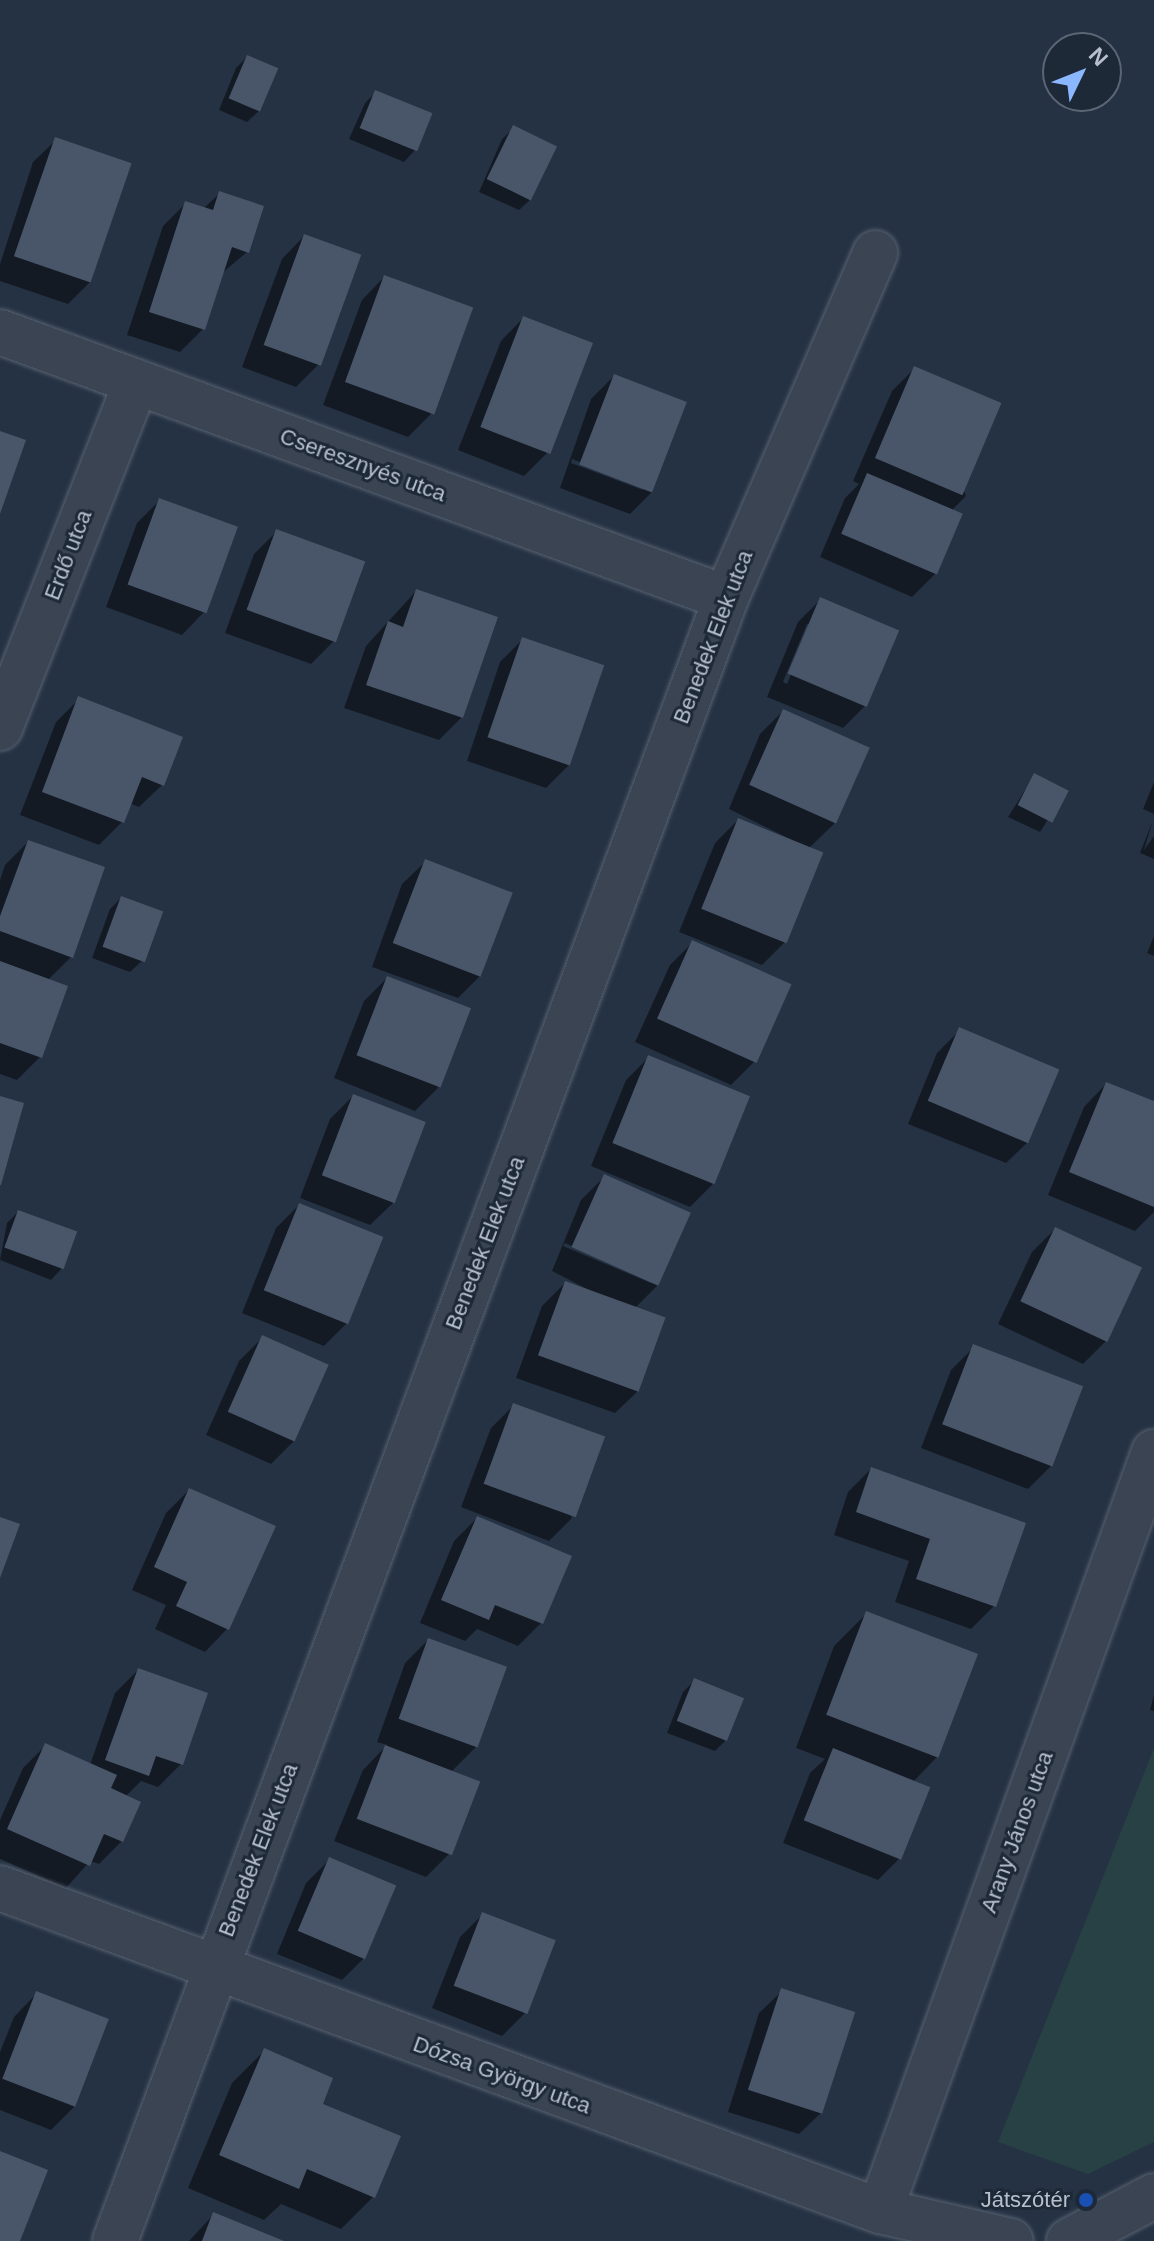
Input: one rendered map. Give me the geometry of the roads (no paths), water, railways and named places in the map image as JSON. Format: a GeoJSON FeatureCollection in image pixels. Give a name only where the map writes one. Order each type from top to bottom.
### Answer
{"type":"FeatureCollection","features":[{"type":"Feature","properties":{"kind":"street","name":"Benedek Elek utca"},"geometry":{"type":"LineString","coordinates":[[115,2241],[213,1970],[726,598],[875,253]]}},
{"type":"Feature","properties":{"kind":"street","name":"Cseresznyés utca"},"geometry":{"type":"LineString","coordinates":[[0,332],[726,598]]}},
{"type":"Feature","properties":{"kind":"street","name":"Erdő utca"},"geometry":{"type":"LineString","coordinates":[[0,728],[136,382]]}},
{"type":"Feature","properties":{"kind":"street","name":"Arany János utca"},"geometry":{"type":"LineString","coordinates":[[880,2211],[1154,1452]]}},
{"type":"Feature","properties":{"kind":"street","name":"Dózsa György utca"},"geometry":{"type":"LineString","coordinates":[[0,1888],[213,1970],[880,2211],[1011,2241]]}},
{"type":"Feature","properties":{"kind":"street"},"geometry":{"type":"LineString","coordinates":[[1069,2241],[1154,2196]]}},
{"type":"Feature","properties":{"kind":"place","name":"Játszótér"},"geometry":{"type":"Point","coordinates":[1086,2200]}}]}
